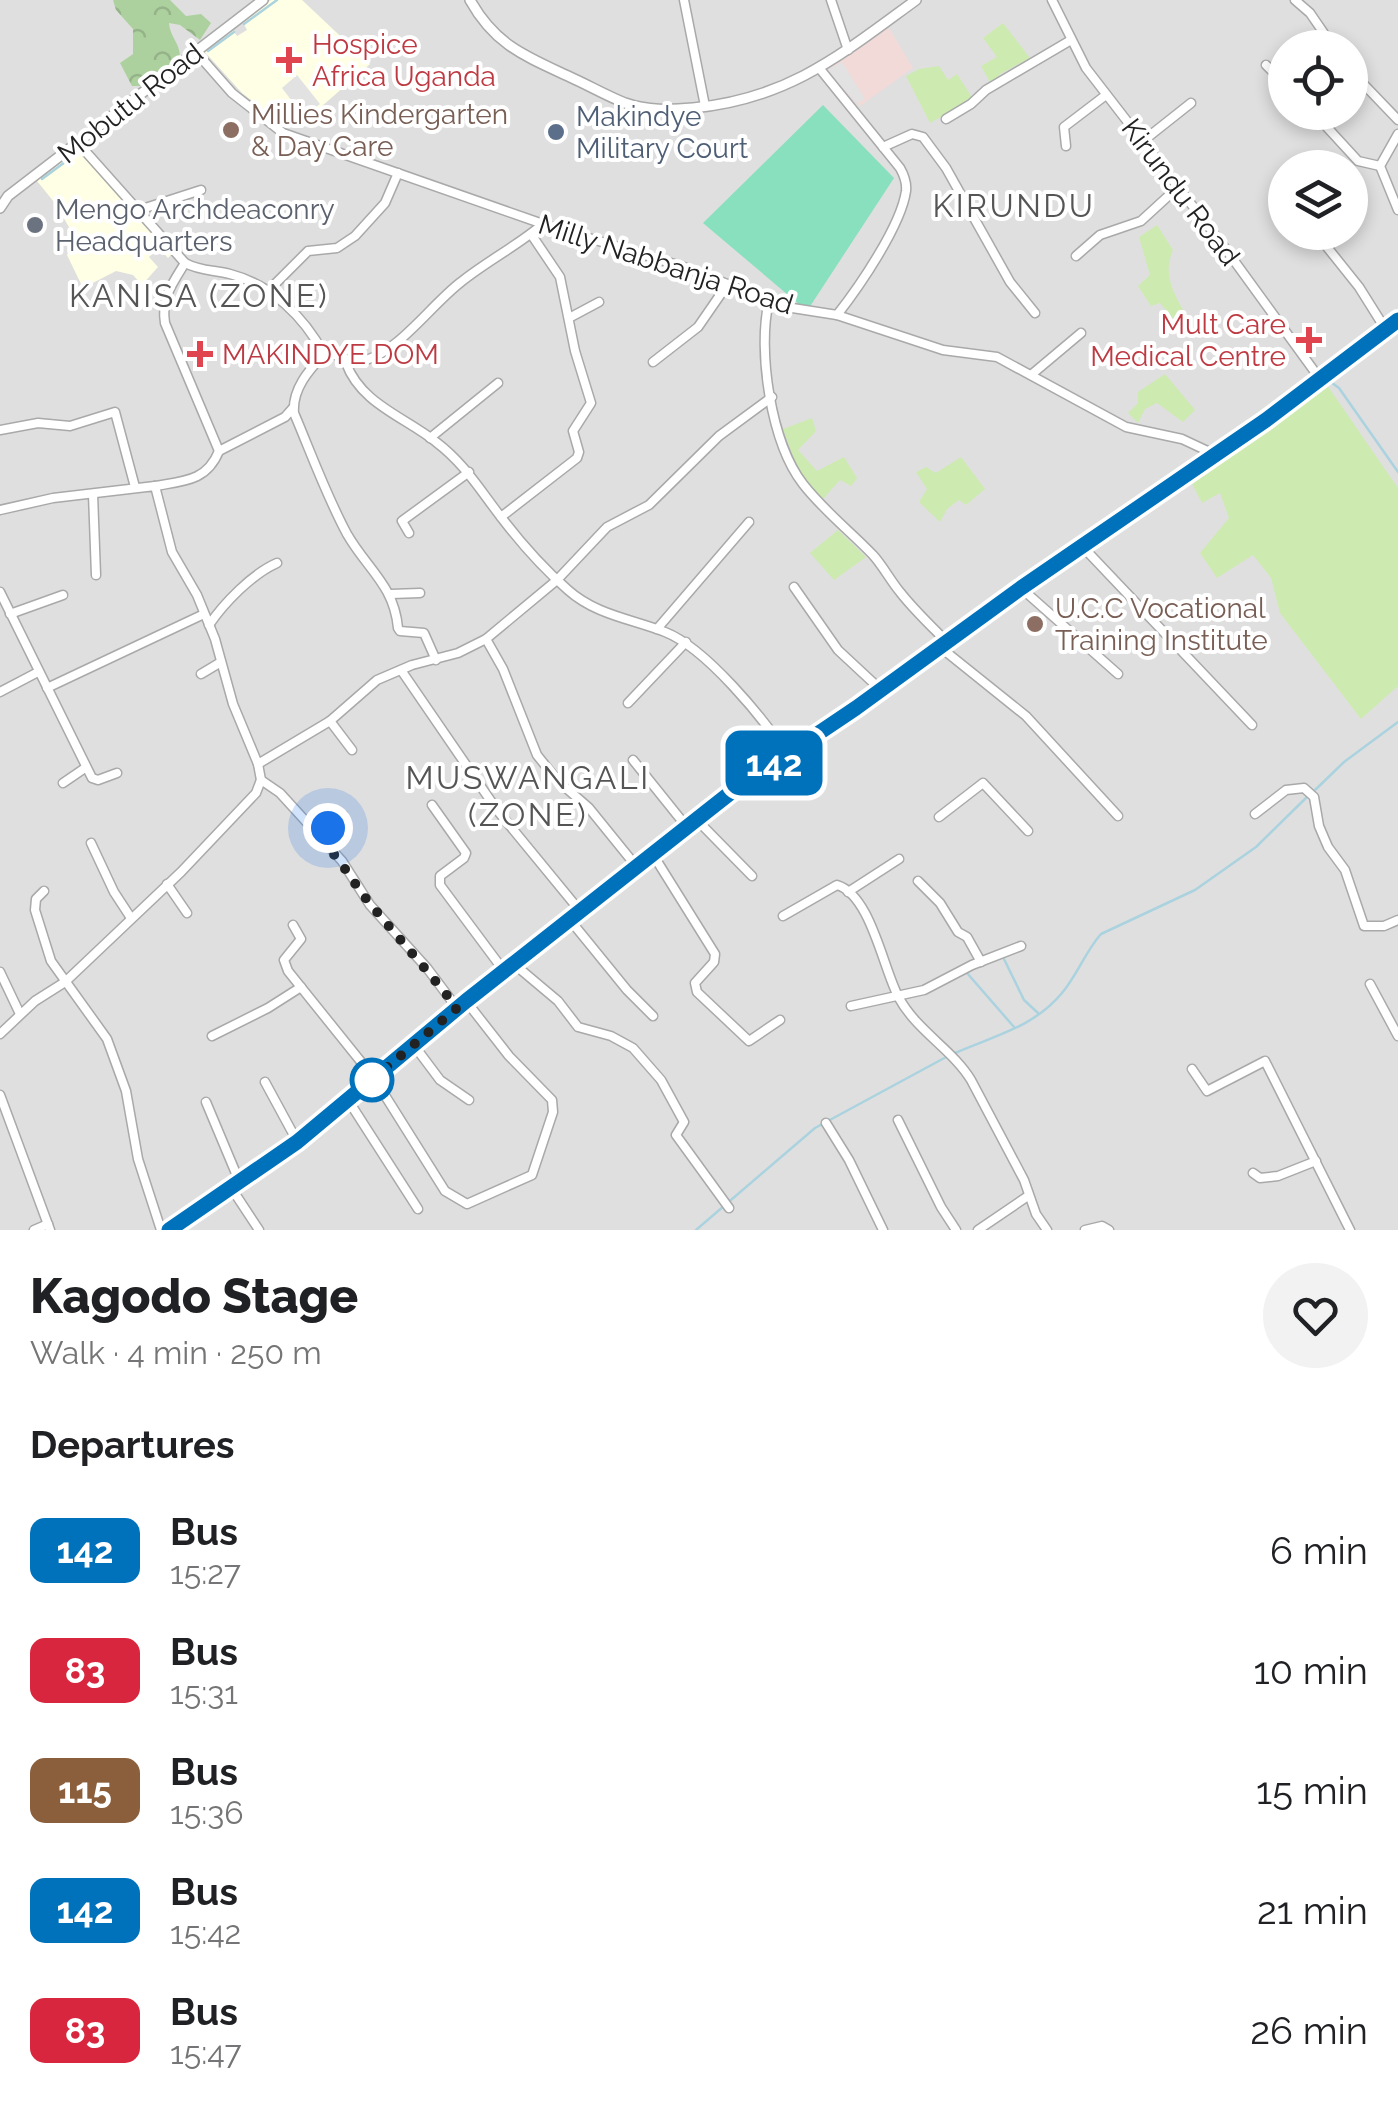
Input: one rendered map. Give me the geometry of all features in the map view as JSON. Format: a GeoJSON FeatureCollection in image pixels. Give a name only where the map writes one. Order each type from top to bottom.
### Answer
{"type":"FeatureCollection","features":[{"type":"Feature","properties":{"kind":"main road"},"geometry":{"type":"LineString","coordinates":[[168,1230],[297,1142],[461,1004],[696,818],[1398,320]]}},
{"type":"Feature","properties":{"kind":"street","name":"Mobutu Road"},"geometry":{"type":"LineString","coordinates":[[0,208],[8,196],[263,0]]}},
{"type":"Feature","properties":{"kind":"street"},"geometry":{"type":"LineString","coordinates":[[470,0],[494,35],[514,51],[626,103],[660,110],[770,93],[820,68],[916,0]]}},
{"type":"Feature","properties":{"kind":"street"},"geometry":{"type":"LineString","coordinates":[[684,0],[705,106]]}},
{"type":"Feature","properties":{"kind":"street"},"geometry":{"type":"LineString","coordinates":[[831,0],[848,50]]}},
{"type":"Feature","properties":{"kind":"street","name":"Kirundu Road"},"geometry":{"type":"LineString","coordinates":[[1052,0],[1086,68],[1320,379]]}},
{"type":"Feature","properties":{"kind":"street"},"geometry":{"type":"LineString","coordinates":[[1295,0],[1322,30]]}},
{"type":"Feature","properties":{"kind":"street"},"geometry":{"type":"LineString","coordinates":[[946,119],[1000,81],[1071,40]]}},
{"type":"Feature","properties":{"kind":"street","name":"Milly Nabbanja Road"},"geometry":{"type":"LineString","coordinates":[[196,52],[232,93],[283,133],[542,224],[653,256],[786,307],[837,315],[944,350],[997,357],[1126,426],[1182,439],[1214,454]]}},
{"type":"Feature","properties":{"kind":"street"},"geometry":{"type":"LineString","coordinates":[[820,68],[903,174],[906,193],[870,267],[837,315]]}},
{"type":"Feature","properties":{"kind":"street"},"geometry":{"type":"LineString","coordinates":[[1368,89],[1398,120]]}},
{"type":"Feature","properties":{"kind":"street"},"geometry":{"type":"LineString","coordinates":[[1066,146],[1064,128],[1106,95]]}},
{"type":"Feature","properties":{"kind":"street"},"geometry":{"type":"LineString","coordinates":[[1143,142],[1191,102]]}},
{"type":"Feature","properties":{"kind":"street"},"geometry":{"type":"LineString","coordinates":[[1330,130],[1358,161],[1380,166]]}},
{"type":"Feature","properties":{"kind":"street"},"geometry":{"type":"LineString","coordinates":[[883,146],[912,134],[923,137],[946,168],[1010,282],[1035,313]]}},
{"type":"Feature","properties":{"kind":"street"},"geometry":{"type":"LineString","coordinates":[[1380,166],[1398,134]]}},
{"type":"Feature","properties":{"kind":"street"},"geometry":{"type":"LineString","coordinates":[[78,143],[184,263],[200,270],[232,274],[268,291],[309,328],[324,354]]}},
{"type":"Feature","properties":{"kind":"street"},"geometry":{"type":"LineString","coordinates":[[1380,166],[1398,210]]}},
{"type":"Feature","properties":{"kind":"street"},"geometry":{"type":"LineString","coordinates":[[268,291],[308,251],[337,248],[356,236],[385,203],[398,172]]}},
{"type":"Feature","properties":{"kind":"street"},"geometry":{"type":"LineString","coordinates":[[0,187],[8,196]]}},
{"type":"Feature","properties":{"kind":"street"},"geometry":{"type":"LineString","coordinates":[[1076,256],[1100,235],[1141,220],[1177,188]]}},
{"type":"Feature","properties":{"kind":"street"},"geometry":{"type":"LineString","coordinates":[[139,210],[200,190]]}},
{"type":"Feature","properties":{"kind":"street"},"geometry":{"type":"LineString","coordinates":[[346,363],[381,355],[458,284],[542,224]]}},
{"type":"Feature","properties":{"kind":"street"},"geometry":{"type":"LineString","coordinates":[[501,517],[577,458],[579,452],[572,431],[592,398],[575,350],[556,267],[531,234]]}},
{"type":"Feature","properties":{"kind":"street"},"geometry":{"type":"LineString","coordinates":[[1329,250],[1386,330]]}},
{"type":"Feature","properties":{"kind":"street"},"geometry":{"type":"LineString","coordinates":[[184,263],[162,308],[219,452]]}},
{"type":"Feature","properties":{"kind":"street"},"geometry":{"type":"LineString","coordinates":[[653,362],[698,327],[727,285]]}},
{"type":"Feature","properties":{"kind":"street"},"geometry":{"type":"LineString","coordinates":[[769,301],[763,344],[772,397],[789,460],[801,482],[873,556],[944,645],[1026,716],[1118,816]]}},
{"type":"Feature","properties":{"kind":"street"},"geometry":{"type":"LineString","coordinates":[[569,318],[599,302]]}},
{"type":"Feature","properties":{"kind":"street"},"geometry":{"type":"LineString","coordinates":[[1031,375],[1081,333]]}},
{"type":"Feature","properties":{"kind":"street"},"geometry":{"type":"LineString","coordinates":[[324,354],[336,355],[346,363],[354,379],[375,402],[430,438],[468,472],[501,517],[578,598],[607,614],[686,642],[709,661],[788,755]]}},
{"type":"Feature","properties":{"kind":"street"},"geometry":{"type":"LineString","coordinates":[[324,354],[302,381],[293,408],[334,510],[391,594],[398,628],[424,633],[436,660]]}},
{"type":"Feature","properties":{"kind":"street"},"geometry":{"type":"LineString","coordinates":[[430,438],[498,382]]}},
{"type":"Feature","properties":{"kind":"street"},"geometry":{"type":"LineString","coordinates":[[258,764],[330,722],[371,684],[486,639],[557,580],[607,527],[649,505],[719,436],[772,397]]}},
{"type":"Feature","properties":{"kind":"street"},"geometry":{"type":"LineString","coordinates":[[0,510],[203,475],[213,466],[219,452],[293,408]]}},
{"type":"Feature","properties":{"kind":"street"},"geometry":{"type":"LineString","coordinates":[[0,430],[38,424],[70,426],[115,412],[135,487]]}},
{"type":"Feature","properties":{"kind":"street"},"geometry":{"type":"LineString","coordinates":[[409,533],[402,521],[468,472]]}},
{"type":"Feature","properties":{"kind":"street"},"geometry":{"type":"LineString","coordinates":[[156,486],[172,552],[209,625],[262,780],[342,861],[370,905],[552,1100],[553,1112],[532,1175],[467,1204],[445,1191],[374,1078],[284,962],[301,939],[293,925]]}},
{"type":"Feature","properties":{"kind":"street"},"geometry":{"type":"LineString","coordinates":[[93,494],[96,575]]}},
{"type":"Feature","properties":{"kind":"street"},"geometry":{"type":"LineString","coordinates":[[657,630],[708,566],[750,522]]}},
{"type":"Feature","properties":{"kind":"street"},"geometry":{"type":"LineString","coordinates":[[1082,546],[1252,725]]}},
{"type":"Feature","properties":{"kind":"street"},"geometry":{"type":"LineString","coordinates":[[209,625],[236,595],[277,563]]}},
{"type":"Feature","properties":{"kind":"street"},"geometry":{"type":"LineString","coordinates":[[794,587],[838,650],[881,690]]}},
{"type":"Feature","properties":{"kind":"street"},"geometry":{"type":"LineString","coordinates":[[1021,588],[1118,674]]}},
{"type":"Feature","properties":{"kind":"street"},"geometry":{"type":"LineString","coordinates":[[0,592],[86,768],[96,781],[117,773]]}},
{"type":"Feature","properties":{"kind":"street"},"geometry":{"type":"LineString","coordinates":[[391,594],[420,593]]}},
{"type":"Feature","properties":{"kind":"street"},"geometry":{"type":"LineString","coordinates":[[10,614],[63,595]]}},
{"type":"Feature","properties":{"kind":"street"},"geometry":{"type":"LineString","coordinates":[[47,688],[204,614]]}},
{"type":"Feature","properties":{"kind":"street"},"geometry":{"type":"LineString","coordinates":[[486,639],[503,669],[537,755],[557,780],[589,808],[636,866]]}},
{"type":"Feature","properties":{"kind":"street"},"geometry":{"type":"LineString","coordinates":[[628,703],[686,642]]}},
{"type":"Feature","properties":{"kind":"street"},"geometry":{"type":"LineString","coordinates":[[201,674],[222,662]]}},
{"type":"Feature","properties":{"kind":"street"},"geometry":{"type":"LineString","coordinates":[[401,670],[498,810],[580,911]]}},
{"type":"Feature","properties":{"kind":"street"},"geometry":{"type":"LineString","coordinates":[[0,692],[38,672]]}},
{"type":"Feature","properties":{"kind":"street"},"geometry":{"type":"LineString","coordinates":[[330,722],[352,750]]}},
{"type":"Feature","properties":{"kind":"street"},"geometry":{"type":"LineString","coordinates":[[633,760],[686,826]]}},
{"type":"Feature","properties":{"kind":"street"},"geometry":{"type":"LineString","coordinates":[[64,783],[86,768]]}},
{"type":"Feature","properties":{"kind":"street"},"geometry":{"type":"LineString","coordinates":[[0,1034],[35,1001],[65,982],[256,793],[262,780]]}},
{"type":"Feature","properties":{"kind":"street"},"geometry":{"type":"LineString","coordinates":[[939,817],[983,783],[1028,831]]}},
{"type":"Feature","properties":{"kind":"street"},"geometry":{"type":"LineString","coordinates":[[1255,814],[1286,790],[1304,788],[1314,796],[1319,826],[1328,848],[1345,870],[1364,926],[1384,926],[1398,920]]}},
{"type":"Feature","properties":{"kind":"street"},"geometry":{"type":"LineString","coordinates":[[432,805],[466,853],[440,876],[440,885],[509,968],[558,1001],[578,1026],[611,1036],[649,1063],[684,1122],[676,1136],[729,1208]]}},
{"type":"Feature","properties":{"kind":"street"},"geometry":{"type":"LineString","coordinates":[[319,839],[343,815]]}},
{"type":"Feature","properties":{"kind":"street"},"geometry":{"type":"LineString","coordinates":[[696,818],[752,876]]}},
{"type":"Feature","properties":{"kind":"street"},"geometry":{"type":"LineString","coordinates":[[91,844],[131,918]]}},
{"type":"Feature","properties":{"kind":"street"},"geometry":{"type":"LineString","coordinates":[[652,853],[715,954],[714,962],[695,983],[697,992],[748,1041],[780,1020]]}},
{"type":"Feature","properties":{"kind":"street"},"geometry":{"type":"LineString","coordinates":[[848,892],[899,860]]}},
{"type":"Feature","properties":{"kind":"street"},"geometry":{"type":"LineString","coordinates":[[918,880],[958,932],[968,936],[981,962]]}},
{"type":"Feature","properties":{"kind":"street"},"geometry":{"type":"LineString","coordinates":[[166,884],[187,913]]}},
{"type":"Feature","properties":{"kind":"street"},"geometry":{"type":"LineString","coordinates":[[784,916],[837,885],[848,892],[866,914],[899,998],[948,1056],[963,1067],[1047,1230]]}},
{"type":"Feature","properties":{"kind":"street"},"geometry":{"type":"LineString","coordinates":[[44,891],[36,899],[35,910],[51,961],[107,1039],[126,1091],[138,1159],[168,1230]]}},
{"type":"Feature","properties":{"kind":"street"},"geometry":{"type":"LineString","coordinates":[[570,920],[653,1016]]}},
{"type":"Feature","properties":{"kind":"street"},"geometry":{"type":"LineString","coordinates":[[851,1006],[899,998],[1022,946]]}},
{"type":"Feature","properties":{"kind":"street"},"geometry":{"type":"LineString","coordinates":[[0,972],[20,1014]]}},
{"type":"Feature","properties":{"kind":"street"},"geometry":{"type":"LineString","coordinates":[[1370,984],[1398,1036]]}},
{"type":"Feature","properties":{"kind":"street"},"geometry":{"type":"LineString","coordinates":[[212,1036],[268,1008],[301,986]]}},
{"type":"Feature","properties":{"kind":"street"},"geometry":{"type":"LineString","coordinates":[[413,1044],[440,1080],[469,1100]]}},
{"type":"Feature","properties":{"kind":"street"},"geometry":{"type":"LineString","coordinates":[[1192,1070],[1207,1091],[1264,1061],[1350,1230]]}},
{"type":"Feature","properties":{"kind":"street"},"geometry":{"type":"LineString","coordinates":[[264,1082],[297,1142]]}},
{"type":"Feature","properties":{"kind":"street"},"geometry":{"type":"LineString","coordinates":[[0,1096],[49,1227],[34,1230]]}},
{"type":"Feature","properties":{"kind":"street"},"geometry":{"type":"LineString","coordinates":[[348,1100],[418,1209]]}},
{"type":"Feature","properties":{"kind":"street"},"geometry":{"type":"LineString","coordinates":[[206,1102],[236,1186],[259,1230]]}},
{"type":"Feature","properties":{"kind":"street"},"geometry":{"type":"LineString","coordinates":[[898,1120],[956,1230]]}},
{"type":"Feature","properties":{"kind":"street"},"geometry":{"type":"LineString","coordinates":[[826,1123],[850,1160],[883,1230]]}},
{"type":"Feature","properties":{"kind":"street"},"geometry":{"type":"LineString","coordinates":[[1253,1173],[1260,1178],[1278,1176],[1316,1162]]}},
{"type":"Feature","properties":{"kind":"street"},"geometry":{"type":"LineString","coordinates":[[978,1230],[1028,1196]]}},
{"type":"Feature","properties":{"kind":"street"},"geometry":{"type":"LineString","coordinates":[[1085,1230],[1102,1226],[1109,1230]]}},
{"type":"Feature","properties":{"kind":"shaded area"},"geometry":{"type":"Polygon","coordinates":[[[0,0],[1398,0],[1398,1230],[0,1230],[0,0]]]}},
{"type":"Feature","properties":{"kind":"shaded area","name":"Hospice Africa Uganda"},"geometry":{"type":"Polygon","coordinates":[[[271,0],[302,0],[370,64],[297,128],[277,120],[242,93],[204,51],[232,29],[237,36],[247,30],[243,22],[271,0]]]}},
{"type":"Feature","properties":{"kind":"shaded area"},"geometry":{"type":"Polygon","coordinates":[[[889,28],[913,68],[860,106],[826,71],[889,28]]]}},
{"type":"Feature","properties":{"kind":"shaded area"},"geometry":{"type":"Polygon","coordinates":[[[842,62],[865,99],[858,103],[826,71],[842,62]]]}},
{"type":"Feature","properties":{"kind":"shaded area"},"geometry":{"type":"Polygon","coordinates":[[[297,75],[320,104],[304,117],[282,88],[297,75]]]}},
{"type":"Feature","properties":{"kind":"shaded area"},"geometry":{"type":"Polygon","coordinates":[[[80,148],[173,253],[168,258],[159,248],[149,257],[158,267],[142,285],[133,275],[116,271],[83,288],[67,255],[75,241],[72,232],[37,181],[80,148]]]}},
{"type":"Feature","properties":{"kind":"green space"},"geometry":{"type":"Polygon","coordinates":[[[113,0],[170,0],[186,16],[201,14],[211,23],[200,40],[180,25],[169,23],[180,57],[142,86],[132,86],[120,63],[133,54],[133,29],[116,10],[113,0]]]}},
{"type":"Feature","properties":{"kind":"green space"},"geometry":{"type":"Polygon","coordinates":[[[1003,23],[1030,58],[1000,74],[1000,79],[991,84],[981,66],[997,57],[983,38],[1003,23]]]}},
{"type":"Feature","properties":{"kind":"green space"},"geometry":{"type":"Polygon","coordinates":[[[939,66],[948,80],[957,74],[973,99],[930,123],[906,76],[939,66]]]}},
{"type":"Feature","properties":{"kind":"green space"},"geometry":{"type":"Polygon","coordinates":[[[823,105],[894,178],[807,311],[703,223],[823,105]]]}},
{"type":"Feature","properties":{"kind":"green space"},"geometry":{"type":"Polygon","coordinates":[[[1157,225],[1173,250],[1169,274],[1183,310],[1174,320],[1160,303],[1151,306],[1138,286],[1150,275],[1139,237],[1157,225]]]}},
{"type":"Feature","properties":{"kind":"green space"},"geometry":{"type":"Polygon","coordinates":[[[1165,374],[1195,410],[1183,422],[1157,403],[1145,409],[1138,423],[1128,413],[1138,403],[1138,392],[1165,374]]]}},
{"type":"Feature","properties":{"kind":"green space"},"geometry":{"type":"Polygon","coordinates":[[[1327,385],[1398,488],[1398,686],[1361,719],[1280,613],[1271,578],[1253,555],[1217,578],[1200,553],[1229,518],[1220,493],[1202,503],[1190,480],[1327,385]]]}},
{"type":"Feature","properties":{"kind":"green space"},"geometry":{"type":"Polygon","coordinates":[[[812,418],[816,431],[798,450],[817,471],[844,457],[857,478],[851,486],[840,480],[821,501],[802,480],[783,429],[812,418]]]}},
{"type":"Feature","properties":{"kind":"green space"},"geometry":{"type":"Polygon","coordinates":[[[961,457],[985,489],[966,505],[959,500],[947,509],[940,522],[919,502],[927,489],[916,472],[926,467],[936,473],[961,457]]]}},
{"type":"Feature","properties":{"kind":"green space"},"geometry":{"type":"Polygon","coordinates":[[[838,530],[866,557],[834,580],[810,553],[838,530]]]}},
{"type":"Feature","properties":{"kind":"waterway"},"geometry":{"type":"LineString","coordinates":[[244,24],[277,0]]}},
{"type":"Feature","properties":{"kind":"waterway"},"geometry":{"type":"LineString","coordinates":[[208,51],[234,32]]}},
{"type":"Feature","properties":{"kind":"waterway"},"geometry":{"type":"LineString","coordinates":[[148,95],[194,60]]}},
{"type":"Feature","properties":{"kind":"waterway"},"geometry":{"type":"LineString","coordinates":[[139,103],[142,100]]}},
{"type":"Feature","properties":{"kind":"waterway"},"geometry":{"type":"LineString","coordinates":[[123,115],[127,112]]}},
{"type":"Feature","properties":{"kind":"waterway"},"geometry":{"type":"LineString","coordinates":[[88,144],[92,140]]}},
{"type":"Feature","properties":{"kind":"waterway"},"geometry":{"type":"LineString","coordinates":[[42,179],[80,151]]}},
{"type":"Feature","properties":{"kind":"waterway"},"geometry":{"type":"LineString","coordinates":[[1328,380],[1339,388],[1398,472]]}},
{"type":"Feature","properties":{"kind":"waterway"},"geometry":{"type":"LineString","coordinates":[[1314,791],[1344,762],[1398,722]]}},
{"type":"Feature","properties":{"kind":"waterway"},"geometry":{"type":"LineString","coordinates":[[763,783],[772,795]]}},
{"type":"Feature","properties":{"kind":"waterway"},"geometry":{"type":"LineString","coordinates":[[955,1053],[1039,1014],[1068,986],[1101,934],[1195,890],[1256,847],[1308,796]]}},
{"type":"Feature","properties":{"kind":"waterway"},"geometry":{"type":"LineString","coordinates":[[1003,957],[1024,1000],[1038,1013]]}},
{"type":"Feature","properties":{"kind":"waterway"},"geometry":{"type":"LineString","coordinates":[[967,973],[1014,1027]]}},
{"type":"Feature","properties":{"kind":"waterway"},"geometry":{"type":"LineString","coordinates":[[696,1230],[815,1128],[948,1056]]}},
{"type":"Feature","properties":{"kind":"bus line","name":"142"},"geometry":{"type":"LineString","coordinates":[[169,1230],[297,1142],[466,1001],[734,790],[1266,420],[1398,320]]}},
{"type":"Feature","properties":{"kind":"place","name":"Hospice Africa Uganda"},"geometry":{"type":"Point","coordinates":[289,60]}},
{"type":"Feature","properties":{"kind":"place","name":"Millies Kindergarten & Day Care"},"geometry":{"type":"Point","coordinates":[231,130]}},
{"type":"Feature","properties":{"kind":"place","name":"Makindye Military Court"},"geometry":{"type":"Point","coordinates":[556,132]}},
{"type":"Feature","properties":{"kind":"place","name":"Mengo Archdeaconry Headquarters"},"geometry":{"type":"Point","coordinates":[35,225]}},
{"type":"Feature","properties":{"kind":"place","name":"Mult Care Medical Centre"},"geometry":{"type":"Point","coordinates":[1309,340]}},
{"type":"Feature","properties":{"kind":"place","name":"MAKINDYE DOM"},"geometry":{"type":"Point","coordinates":[200,354]}},
{"type":"Feature","properties":{"kind":"place","name":"U.C.C Vocational Training Institute"},"geometry":{"type":"Point","coordinates":[1035,624]}},
{"type":"Feature","properties":{"kind":"district","name":"KIRUNDU"},"geometry":{"type":"Point","coordinates":[1014,206]}},
{"type":"Feature","properties":{"kind":"district","name":"KANISA (ZONE)"},"geometry":{"type":"Point","coordinates":[199,296]}},
{"type":"Feature","properties":{"kind":"district","name":"MUSWANGALI (ZONE)"},"geometry":{"type":"Point","coordinates":[528,796]}},
{"type":"Feature","properties":{"kind":"route"},"geometry":{"type":"LineString","coordinates":[[328,828],[319,839],[342,861],[370,905],[457,1008],[372,1080]]}}]}
